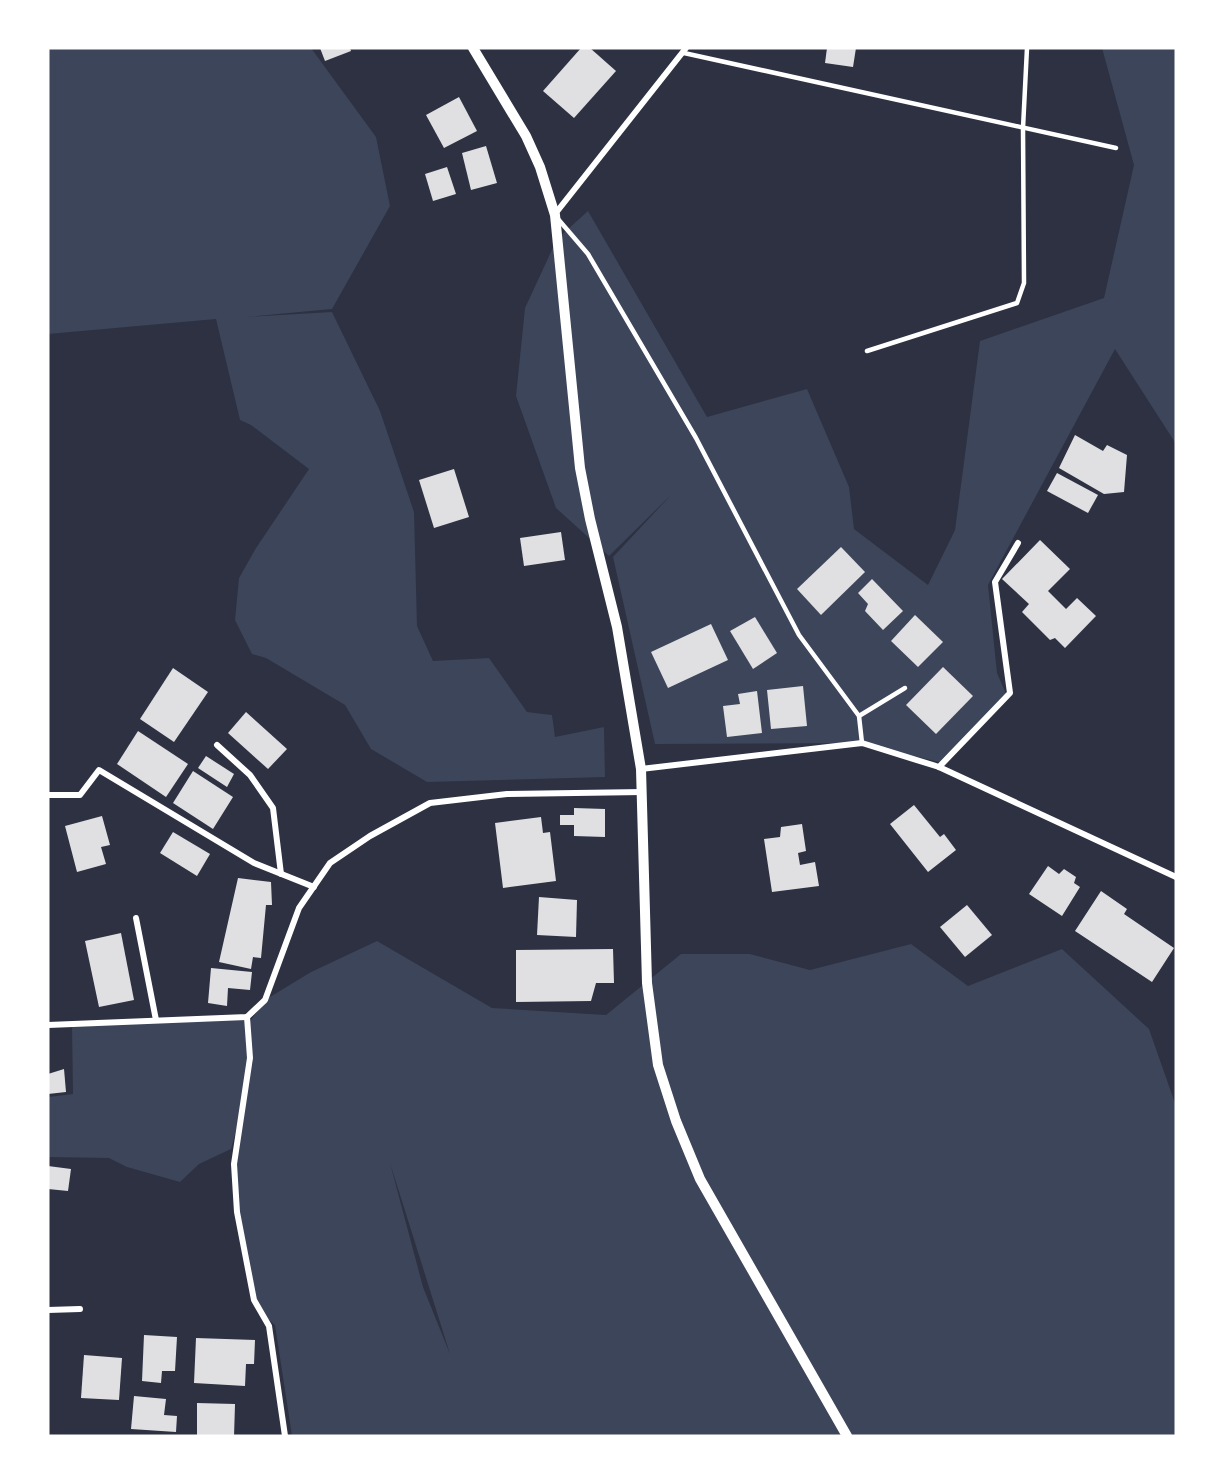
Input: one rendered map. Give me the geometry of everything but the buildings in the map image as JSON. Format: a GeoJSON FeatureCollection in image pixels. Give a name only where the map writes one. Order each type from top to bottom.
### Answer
{"type":"FeatureCollection","features":[{"type":"Feature","properties":{"kind":"street"},"geometry":{"type":"LineString","coordinates":[[472,48],[526,136],[540,167],[555,215],[580,468],[590,519],[617,627],[641,769],[647,983],[658,1065],[675,1121],[700,1179],[847,1436]]}},
{"type":"Feature","properties":{"kind":"street"},"geometry":{"type":"LineString","coordinates":[[555,215],[685,51]]}},
{"type":"Feature","properties":{"kind":"street"},"geometry":{"type":"LineString","coordinates":[[939,767],[1010,693],[995,582],[1018,543]]}},
{"type":"Feature","properties":{"kind":"street"},"geometry":{"type":"LineString","coordinates":[[641,769],[862,743],[939,767],[1176,877]]}},
{"type":"Feature","properties":{"kind":"street"},"geometry":{"type":"LineString","coordinates":[[217,746],[250,774],[273,808],[281,874]]}},
{"type":"Feature","properties":{"kind":"street"},"geometry":{"type":"LineString","coordinates":[[48,795],[80,795],[99,770],[254,863],[314,887]]}},
{"type":"Feature","properties":{"kind":"street"},"geometry":{"type":"LineString","coordinates":[[48,1025],[247,1017],[265,1000],[299,908],[330,863],[370,836],[430,803],[507,794],[643,792]]}},
{"type":"Feature","properties":{"kind":"street"},"geometry":{"type":"LineString","coordinates":[[136,918],[156,1020]]}},
{"type":"Feature","properties":{"kind":"street"},"geometry":{"type":"LineString","coordinates":[[247,1017],[250,1058],[234,1164],[237,1212],[254,1300],[269,1326],[285,1436]]}},
{"type":"Feature","properties":{"kind":"street"},"geometry":{"type":"LineString","coordinates":[[48,1310],[81,1309]]}},
{"type":"Feature","properties":{"kind":"lane"},"geometry":{"type":"LineString","coordinates":[[867,351],[1017,303],[1024,283],[1023,128],[1027,48]]}},
{"type":"Feature","properties":{"kind":"lane"},"geometry":{"type":"LineString","coordinates":[[685,51],[1116,148]]}},
{"type":"Feature","properties":{"kind":"lane"},"geometry":{"type":"LineString","coordinates":[[555,215],[588,254],[696,438],[799,635],[859,716],[862,743]]}},
{"type":"Feature","properties":{"kind":"lane"},"geometry":{"type":"LineString","coordinates":[[859,716],[905,688]]}},
{"type":"Feature","properties":{"kind":"shaded area"},"geometry":{"type":"Polygon","coordinates":[[[48,48],[311,48],[376,137],[390,206],[332,309],[245,317],[332,312],[380,411],[414,512],[417,626],[433,661],[489,658],[527,712],[552,715],[555,737],[604,727],[605,777],[427,782],[371,749],[345,705],[266,658],[252,654],[235,620],[239,578],[256,548],[309,469],[251,425],[240,420],[216,319],[48,334],[48,48]]]}},
{"type":"Feature","properties":{"kind":"shaded area"},"geometry":{"type":"Polygon","coordinates":[[[1102,48],[1176,48],[1176,444],[1115,349],[988,585],[997,673],[1007,696],[943,763],[865,744],[861,728],[862,743],[655,744],[613,557],[671,495],[609,556],[556,508],[516,396],[525,308],[557,239],[588,211],[707,417],[807,389],[849,487],[854,529],[928,585],[955,530],[980,341],[1104,298],[1134,165],[1102,48]]]}},
{"type":"Feature","properties":{"kind":"shaded area"},"geometry":{"type":"Polygon","coordinates":[[[377,941],[492,1008],[606,1015],[681,954],[750,954],[810,970],[911,944],[968,986],[1062,949],[1149,1029],[1176,1106],[1176,1436],[292,1436],[275,1325],[255,1308],[237,1212],[233,1160],[253,1062],[249,1023],[265,1000],[311,972],[377,941]],[[390,1163],[423,1287],[450,1354],[390,1163]]]}},
{"type":"Feature","properties":{"kind":"shaded area"},"geometry":{"type":"Polygon","coordinates":[[[245,1020],[250,1058],[243,1104],[231,1149],[199,1164],[180,1182],[127,1167],[109,1158],[48,1157],[48,1097],[73,1094],[72,1026],[245,1020]]]}}]}
